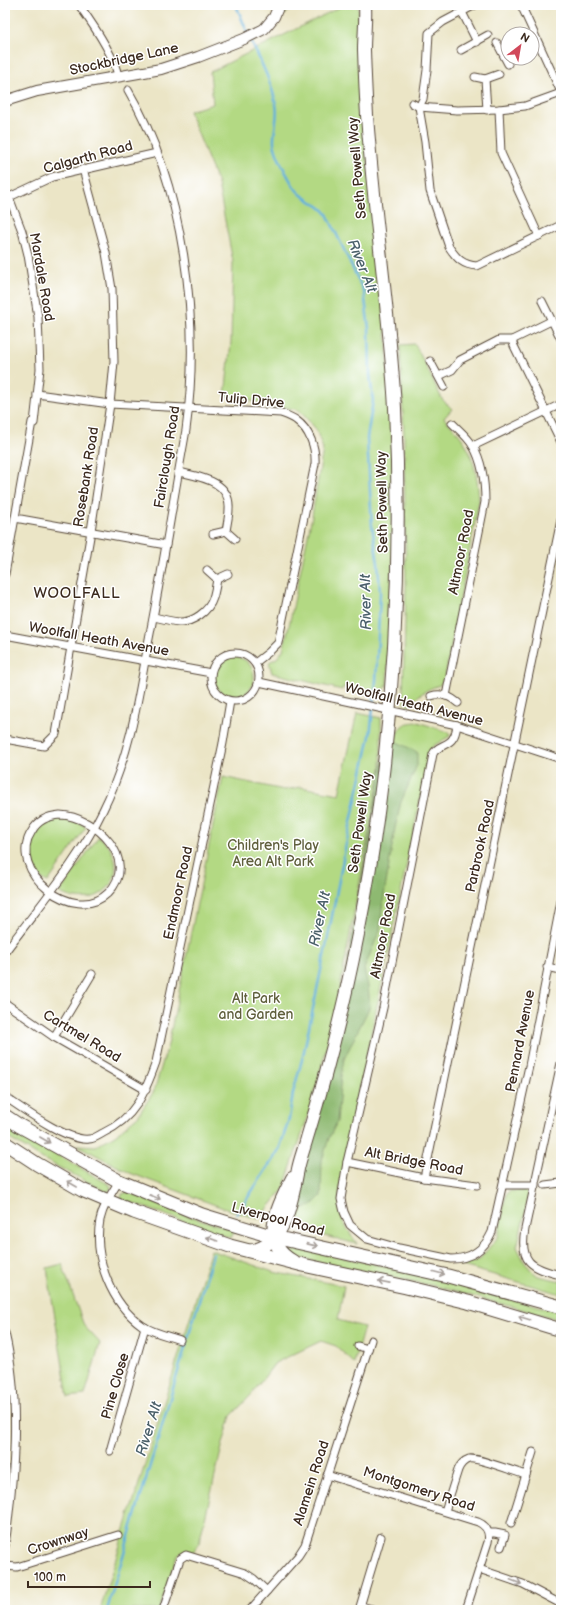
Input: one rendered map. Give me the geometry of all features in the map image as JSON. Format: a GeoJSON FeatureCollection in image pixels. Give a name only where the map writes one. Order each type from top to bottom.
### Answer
{"type":"FeatureCollection","features":[{"type":"Feature","properties":{"kind":"highway","name":"Liverpool Road"},"geometry":{"type":"LineString","coordinates":[[5,1116],[20,1126],[119,1181],[202,1215],[274,1237],[448,1276],[561,1307]]}},
{"type":"Feature","properties":{"kind":"highway"},"geometry":{"type":"LineString","coordinates":[[5,1143],[37,1164],[82,1190],[134,1212],[249,1251],[298,1264],[445,1296],[518,1316],[561,1330]]}},
{"type":"Feature","properties":{"kind":"main road","name":"Stockbridge Lane"},"geometry":{"type":"LineString","coordinates":[[5,101],[37,90],[177,64],[249,37],[267,26],[274,17],[279,5]]}},
{"type":"Feature","properties":{"kind":"main road","name":"Seth Powell Way"},"geometry":{"type":"LineString","coordinates":[[274,1237],[273,1228],[276,1212],[298,1166],[331,1054],[361,916],[377,819],[392,681],[398,556],[395,409],[389,331],[369,139],[364,45],[366,21],[365,5]]}},
{"type":"Feature","properties":{"kind":"main road","name":"Seth Powell Way"},"geometry":{"type":"LineString","coordinates":[[366,21],[371,5]]}},
{"type":"Feature","properties":{"kind":"main road"},"geometry":{"type":"LineString","coordinates":[[249,1251],[261,1248],[274,1237]]}},
{"type":"Feature","properties":{"kind":"main road"},"geometry":{"type":"LineString","coordinates":[[274,1237],[276,1244],[284,1256],[298,1264]]}},
{"type":"Feature","properties":{"kind":"street"},"geometry":{"type":"LineString","coordinates":[[79,5],[111,57],[117,68],[118,76]]}},
{"type":"Feature","properties":{"kind":"street"},"geometry":{"type":"LineString","coordinates":[[475,5],[443,22],[429,33],[427,70],[423,99],[420,107],[430,191],[449,247],[454,255],[466,265],[478,266],[561,224]]}},
{"type":"Feature","properties":{"kind":"street"},"geometry":{"type":"LineString","coordinates":[[521,5],[529,26]]}},
{"type":"Feature","properties":{"kind":"street"},"geometry":{"type":"LineString","coordinates":[[462,12],[477,42]]}},
{"type":"Feature","properties":{"kind":"street"},"geometry":{"type":"LineString","coordinates":[[461,50],[488,35]]}},
{"type":"Feature","properties":{"kind":"street"},"geometry":{"type":"LineString","coordinates":[[497,43],[500,47]]}},
{"type":"Feature","properties":{"kind":"street"},"geometry":{"type":"LineString","coordinates":[[412,103],[420,107],[487,110],[525,106],[561,93],[540,52]]}},
{"type":"Feature","properties":{"kind":"street"},"geometry":{"type":"LineString","coordinates":[[475,77],[485,79],[499,74]]}},
{"type":"Feature","properties":{"kind":"street"},"geometry":{"type":"LineString","coordinates":[[485,79],[487,110]]}},
{"type":"Feature","properties":{"kind":"street","name":"Fairclough Road"},"geometry":{"type":"LineString","coordinates":[[5,952],[80,851],[94,828],[113,789],[128,745],[154,617],[189,408],[191,343],[181,238],[167,183],[147,124],[128,90]]}},
{"type":"Feature","properties":{"kind":"street"},"geometry":{"type":"LineString","coordinates":[[499,109],[501,153],[539,236]]}},
{"type":"Feature","properties":{"kind":"street","name":"Calgarth Road"},"geometry":{"type":"LineString","coordinates":[[7,198],[52,177],[157,153]]}},
{"type":"Feature","properties":{"kind":"street","name":"Rosebank Road"},"geometry":{"type":"LineString","coordinates":[[5,739],[44,746],[56,734],[91,531],[110,404],[114,362],[112,289],[106,253],[82,169]]}},
{"type":"Feature","properties":{"kind":"street","name":"Mardale Road"},"geometry":{"type":"LineString","coordinates":[[5,574],[32,422],[34,423],[40,369],[38,317],[28,255],[22,231],[7,198]]}},
{"type":"Feature","properties":{"kind":"street"},"geometry":{"type":"LineString","coordinates":[[542,301],[561,339]]}},
{"type":"Feature","properties":{"kind":"street"},"geometry":{"type":"LineString","coordinates":[[439,376],[452,370],[460,360],[499,340],[512,340],[551,320]]}},
{"type":"Feature","properties":{"kind":"street"},"geometry":{"type":"LineString","coordinates":[[512,340],[561,442]]}},
{"type":"Feature","properties":{"kind":"street"},"geometry":{"type":"LineString","coordinates":[[430,361],[444,387]]}},
{"type":"Feature","properties":{"kind":"street","name":"Tulip Drive"},"geometry":{"type":"LineString","coordinates":[[37,394],[110,404],[281,414],[296,420],[310,435],[315,456],[315,464],[278,643],[255,663]]}},
{"type":"Feature","properties":{"kind":"street"},"geometry":{"type":"LineString","coordinates":[[473,446],[561,404]]}},
{"type":"Feature","properties":{"kind":"street","name":"Altmoor Road"},"geometry":{"type":"LineString","coordinates":[[446,696],[485,502],[484,483],[481,468],[473,446],[452,423]]}},
{"type":"Feature","properties":{"kind":"street"},"geometry":{"type":"LineString","coordinates":[[179,472],[208,479],[219,486],[226,494],[229,508],[226,531]]}},
{"type":"Feature","properties":{"kind":"street"},"geometry":{"type":"LineString","coordinates":[[15,518],[166,545]]}},
{"type":"Feature","properties":{"kind":"street","name":"Parbrook Road"},"geometry":{"type":"LineString","coordinates":[[424,1178],[557,558],[561,520]]}},
{"type":"Feature","properties":{"kind":"street"},"geometry":{"type":"LineString","coordinates":[[213,534],[226,531]]}},
{"type":"Feature","properties":{"kind":"street"},"geometry":{"type":"LineString","coordinates":[[226,531],[235,538]]}},
{"type":"Feature","properties":{"kind":"street"},"geometry":{"type":"LineString","coordinates":[[207,570],[217,579]]}},
{"type":"Feature","properties":{"kind":"street"},"geometry":{"type":"LineString","coordinates":[[217,579],[228,574]]}},
{"type":"Feature","properties":{"kind":"street"},"geometry":{"type":"LineString","coordinates":[[154,617],[180,622],[192,619],[201,614],[209,606],[213,598],[217,579]]}},
{"type":"Feature","properties":{"kind":"street","name":"Woolfall Heath Avenue"},"geometry":{"type":"LineString","coordinates":[[5,635],[211,673]]}},
{"type":"Feature","properties":{"kind":"street"},"geometry":{"type":"LineString","coordinates":[[226,654],[243,654],[255,663],[258,670],[259,682],[257,689],[245,700],[238,702],[230,701],[217,694],[211,681],[211,673],[214,665],[226,654]]}},
{"type":"Feature","properties":{"kind":"street","name":"Woolfall Heath Avenue"},"geometry":{"type":"LineString","coordinates":[[259,682],[389,709],[457,725],[561,759]]}},
{"type":"Feature","properties":{"kind":"street"},"geometry":{"type":"LineString","coordinates":[[431,696],[446,696],[458,703]]}},
{"type":"Feature","properties":{"kind":"street","name":"Endmoor Road"},"geometry":{"type":"LineString","coordinates":[[146,1090],[156,1062],[223,743],[230,701]]}},
{"type":"Feature","properties":{"kind":"street","name":"Altmoor Road"},"geometry":{"type":"LineString","coordinates":[[347,1162],[383,1008],[433,754],[438,747],[454,738],[457,725]]}},
{"type":"Feature","properties":{"kind":"street"},"geometry":{"type":"LineString","coordinates":[[68,815],[77,818],[94,828],[107,838],[116,852],[119,861],[119,869],[115,884],[105,896],[97,900],[83,904],[68,901],[51,891],[37,878],[27,861],[26,843],[34,827],[40,821],[49,816],[68,815]]}},
{"type":"Feature","properties":{"kind":"street","name":"Pennard Avenue"},"geometry":{"type":"LineString","coordinates":[[503,1185],[529,1066],[561,901]]}},
{"type":"Feature","properties":{"kind":"street"},"geometry":{"type":"LineString","coordinates":[[547,967],[561,970]]}},
{"type":"Feature","properties":{"kind":"street"},"geometry":{"type":"LineString","coordinates":[[54,1037],[92,974]]}},
{"type":"Feature","properties":{"kind":"street","name":"Cartmel Road"},"geometry":{"type":"LineString","coordinates":[[5,1003],[54,1037],[146,1090]]}},
{"type":"Feature","properties":{"kind":"street"},"geometry":{"type":"LineString","coordinates":[[561,1063],[523,1241],[525,1255],[529,1261],[544,1271],[561,1275]]}},
{"type":"Feature","properties":{"kind":"street"},"geometry":{"type":"LineString","coordinates":[[5,1098],[60,1132],[90,1139],[114,1128],[133,1112],[146,1090]]}},
{"type":"Feature","properties":{"kind":"street","name":"Alt Bridge Road"},"geometry":{"type":"LineString","coordinates":[[347,1162],[424,1178],[477,1186]]}},
{"type":"Feature","properties":{"kind":"street","name":"Liverpool Road"},"geometry":{"type":"LineString","coordinates":[[347,1162],[341,1199],[346,1219],[355,1230],[367,1239],[375,1242],[451,1259],[460,1259],[474,1255],[480,1251],[489,1240],[503,1185]]}},
{"type":"Feature","properties":{"kind":"street"},"geometry":{"type":"LineString","coordinates":[[119,1181],[107,1201],[100,1220],[99,1250],[102,1265],[114,1295],[132,1317],[145,1327],[180,1340]]}},
{"type":"Feature","properties":{"kind":"street"},"geometry":{"type":"LineString","coordinates":[[545,1185],[561,1183]]}},
{"type":"Feature","properties":{"kind":"street"},"geometry":{"type":"LineString","coordinates":[[503,1185],[535,1185]]}},
{"type":"Feature","properties":{"kind":"street","name":"Pine Close"},"geometry":{"type":"LineString","coordinates":[[110,1451],[145,1327]]}},
{"type":"Feature","properties":{"kind":"street"},"geometry":{"type":"LineString","coordinates":[[5,1333],[9,1351],[13,1387],[14,1423],[10,1508],[5,1546]]}},
{"type":"Feature","properties":{"kind":"street","name":"Alamein Road"},"geometry":{"type":"LineString","coordinates":[[250,1610],[303,1549],[371,1340]]}},
{"type":"Feature","properties":{"kind":"street"},"geometry":{"type":"LineString","coordinates":[[358,1346],[368,1349]]}},
{"type":"Feature","properties":{"kind":"street"},"geometry":{"type":"LineString","coordinates":[[511,1523],[533,1452]]}},
{"type":"Feature","properties":{"kind":"street"},"geometry":{"type":"LineString","coordinates":[[445,1511],[458,1470],[463,1462],[472,1459],[526,1476]]}},
{"type":"Feature","properties":{"kind":"street","name":"Montgomery Road"},"geometry":{"type":"LineString","coordinates":[[327,1475],[481,1523],[485,1526],[488,1533]]}},
{"type":"Feature","properties":{"kind":"street"},"geometry":{"type":"LineString","coordinates":[[466,1610],[488,1542],[488,1533],[505,1535],[501,1547]]}},
{"type":"Feature","properties":{"kind":"street","name":"Crownway"},"geometry":{"type":"LineString","coordinates":[[5,1566],[17,1567],[118,1535]]}},
{"type":"Feature","properties":{"kind":"street"},"geometry":{"type":"LineString","coordinates":[[376,1610],[360,1608],[381,1537]]}},
{"type":"Feature","properties":{"kind":"street"},"geometry":{"type":"LineString","coordinates":[[163,1610],[180,1559],[186,1555],[245,1573],[254,1579],[266,1591]]}},
{"type":"Feature","properties":{"kind":"street"},"geometry":{"type":"LineString","coordinates":[[479,1569],[523,1584],[561,1604]]}},
{"type":"Feature","properties":{"kind":"green space"},"geometry":{"type":"Polygon","coordinates":[[[287,5],[300,5],[284,14],[287,5]]]}},
{"type":"Feature","properties":{"kind":"green space"},"geometry":{"type":"Polygon","coordinates":[[[344,5],[358,5],[369,172],[386,331],[395,504],[387,685],[381,696],[348,691],[348,689],[343,687],[342,690],[272,673],[269,662],[277,658],[283,650],[289,626],[312,516],[323,449],[316,429],[299,410],[225,396],[231,342],[233,262],[218,184],[189,111],[213,104],[210,72],[344,5]]]}},
{"type":"Feature","properties":{"kind":"green space"},"geometry":{"type":"Polygon","coordinates":[[[415,344],[442,399],[452,409],[444,418],[466,445],[472,458],[476,472],[479,501],[445,677],[440,685],[423,693],[409,706],[405,703],[403,695],[406,586],[404,436],[400,345],[415,344]]]}},
{"type":"Feature","properties":{"kind":"green space"},"geometry":{"type":"Polygon","coordinates":[[[230,657],[238,657],[245,660],[251,666],[254,677],[251,688],[245,694],[238,697],[230,697],[223,694],[217,688],[214,681],[214,673],[217,666],[223,660],[230,657]]]}},
{"type":"Feature","properties":{"kind":"green space","name":"Alt Park and Garden"},"geometry":{"type":"Polygon","coordinates":[[[357,713],[381,718],[381,767],[334,1020],[307,1119],[283,1190],[259,1219],[226,1209],[130,1173],[77,1145],[96,1146],[115,1135],[138,1116],[154,1091],[168,1045],[223,777],[284,790],[301,787],[339,794],[357,713]]]}},
{"type":"Feature","properties":{"kind":"green space"},"geometry":{"type":"Polygon","coordinates":[[[418,722],[448,732],[450,736],[433,746],[428,762],[342,1173],[339,1198],[343,1222],[357,1244],[305,1231],[295,1210],[378,854],[395,740],[398,731],[402,726],[408,723],[418,722]]]}},
{"type":"Feature","properties":{"kind":"green space"},"geometry":{"type":"Polygon","coordinates":[[[387,737],[417,752],[417,765],[401,802],[395,828],[382,908],[380,930],[364,969],[368,986],[370,1006],[344,1059],[337,1122],[329,1138],[322,1160],[321,1196],[311,1206],[295,1210],[293,1198],[331,1054],[387,737]]]}},
{"type":"Feature","properties":{"kind":"green space"},"geometry":{"type":"Polygon","coordinates":[[[59,818],[78,822],[86,827],[48,882],[37,874],[33,867],[30,852],[32,837],[35,831],[42,824],[59,818]]]}},
{"type":"Feature","properties":{"kind":"green space"},"geometry":{"type":"Polygon","coordinates":[[[98,837],[110,848],[115,860],[115,872],[111,883],[103,892],[92,897],[78,898],[62,894],[60,892],[98,837]]]}},
{"type":"Feature","properties":{"kind":"green space"},"geometry":{"type":"Polygon","coordinates":[[[5,1123],[110,1185],[111,1188],[107,1192],[43,1159],[5,1136],[5,1123]]]}},
{"type":"Feature","properties":{"kind":"green space"},"geometry":{"type":"Polygon","coordinates":[[[510,1191],[528,1191],[529,1195],[517,1247],[525,1263],[538,1276],[561,1281],[561,1294],[459,1265],[479,1260],[498,1237],[506,1194],[510,1191]]]}},
{"type":"Feature","properties":{"kind":"green space"},"geometry":{"type":"Polygon","coordinates":[[[128,1192],[173,1211],[241,1233],[234,1232],[231,1238],[121,1199],[122,1194],[128,1192]]]}},
{"type":"Feature","properties":{"kind":"green space"},"geometry":{"type":"Polygon","coordinates":[[[290,1247],[384,1266],[561,1312],[561,1320],[435,1286],[300,1258],[290,1253],[290,1247]]]}},
{"type":"Feature","properties":{"kind":"green space"},"geometry":{"type":"Polygon","coordinates":[[[211,1250],[273,1272],[344,1286],[338,1320],[364,1327],[354,1363],[336,1346],[321,1341],[275,1363],[251,1395],[231,1416],[199,1543],[193,1552],[182,1551],[176,1558],[159,1610],[100,1610],[211,1250]]]}},
{"type":"Feature","properties":{"kind":"green space"},"geometry":{"type":"Polygon","coordinates":[[[62,1264],[84,1326],[100,1343],[85,1395],[68,1397],[47,1268],[62,1264]]]}},
{"type":"Feature","properties":{"kind":"waterway","name":"River Alt"},"geometry":{"type":"LineString","coordinates":[[236,5],[248,34]]}},
{"type":"Feature","properties":{"kind":"waterway","name":"River Alt"},"geometry":{"type":"LineString","coordinates":[[237,1214],[279,1150],[289,1119],[293,1093],[303,1056],[345,849],[370,736],[376,681],[380,592],[378,563],[372,526],[367,438],[373,401],[370,375],[369,329],[364,292],[327,214],[319,206],[296,190],[279,159],[274,143],[277,114],[274,95],[250,39]]}},
{"type":"Feature","properties":{"kind":"waterway","name":"River Alt"},"geometry":{"type":"LineString","coordinates":[[107,1610],[213,1254]]}},
{"type":"Feature","properties":{"kind":"district","name":"WOOLFALL"},"geometry":{"type":"Point","coordinates":[77,593]}},
{"type":"Feature","properties":{"kind":"park label","name":"Children's Play Area Alt Park"},"geometry":{"type":"Point","coordinates":[273,854]}}]}
